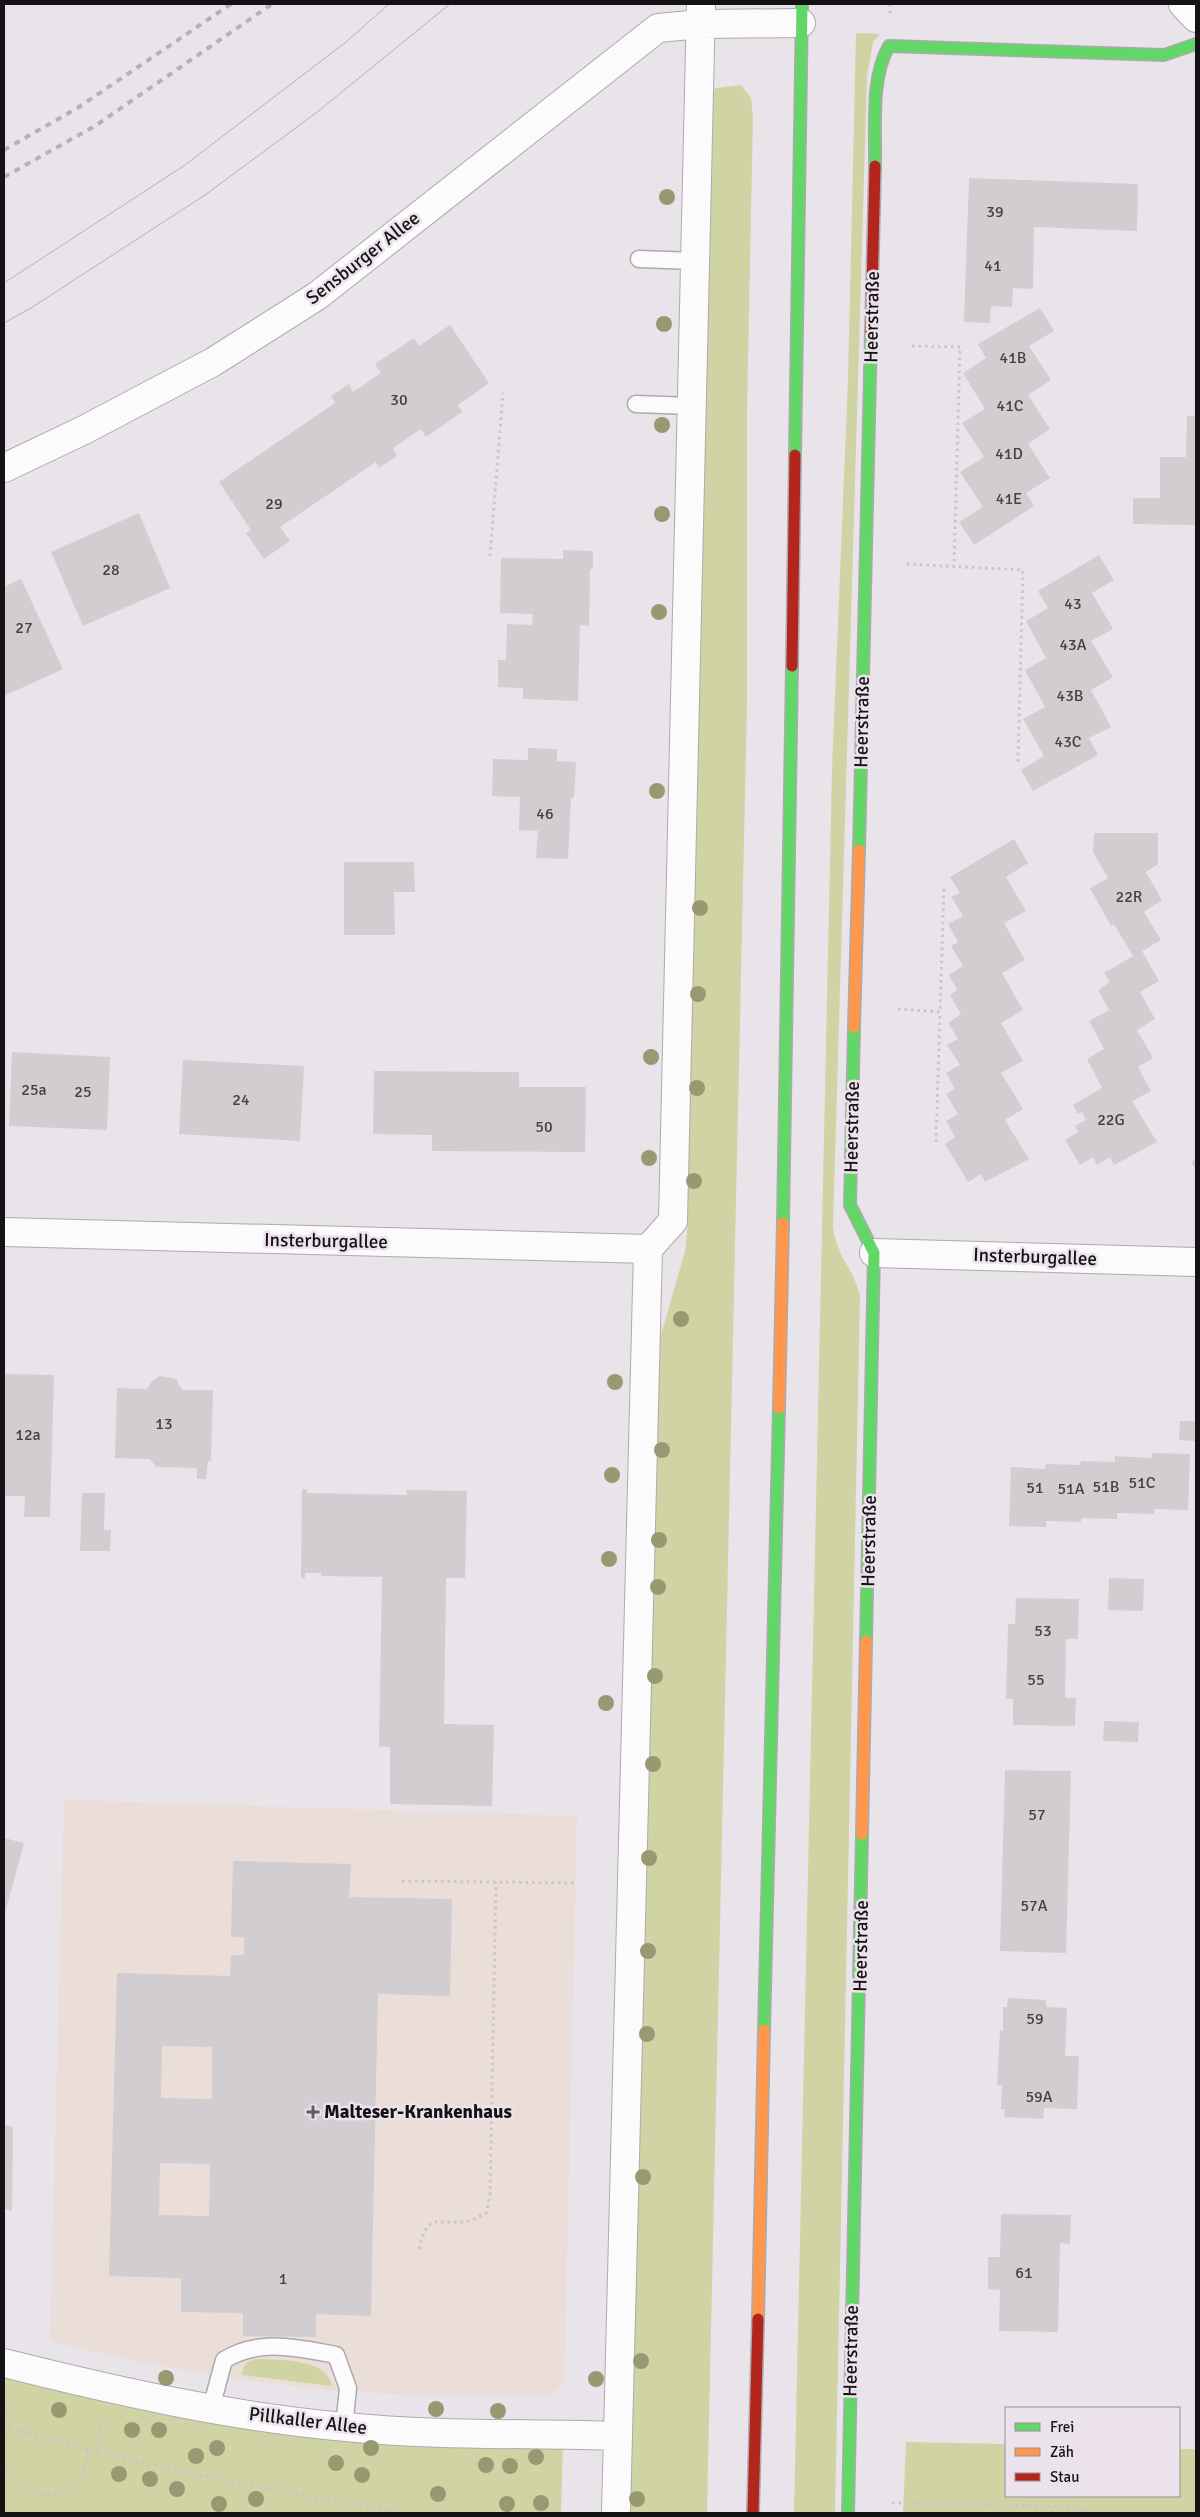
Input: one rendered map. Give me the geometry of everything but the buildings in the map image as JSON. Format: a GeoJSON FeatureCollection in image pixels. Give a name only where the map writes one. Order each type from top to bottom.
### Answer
{"type":"FeatureCollection","features":[{"type":"Feature","properties":{"kind":"street"},"geometry":{"type":"LineString","coordinates":[[1183,4],[1196,18]]}},
{"type":"Feature","properties":{"kind":"street"},"geometry":{"type":"LineString","coordinates":[[616,2513],[648,1249],[673,1221],[701,14],[801,13],[783,1241],[753,2513]]}},
{"type":"Feature","properties":{"kind":"street","name":"Sensburger Allee"},"geometry":{"type":"LineString","coordinates":[[4,468],[84,430],[213,362],[317,296],[658,28],[701,14]]}},
{"type":"Feature","properties":{"kind":"street","name":"Heerstraße"},"geometry":{"type":"LineString","coordinates":[[848,2513],[874,1252],[850,1206],[878,79],[881,59],[888,46],[1164,55],[1196,44]]}},
{"type":"Feature","properties":{"kind":"street","name":"Insterburgallee"},"geometry":{"type":"LineString","coordinates":[[4,1232],[648,1249]]}},
{"type":"Feature","properties":{"kind":"street","name":"Insterburgallee"},"geometry":{"type":"LineString","coordinates":[[874,1252],[1196,1262]]}},
{"type":"Feature","properties":{"kind":"street","name":"Pillkaller Allee"},"geometry":{"type":"LineString","coordinates":[[4,2363],[82,2375],[211,2408],[344,2427],[403,2432],[618,2436]]}},
{"type":"Feature","properties":{"kind":"lane"},"geometry":{"type":"LineString","coordinates":[[639,259],[695,261]]}},
{"type":"Feature","properties":{"kind":"lane"},"geometry":{"type":"LineString","coordinates":[[636,404],[692,406]]}},
{"type":"Feature","properties":{"kind":"lane"},"geometry":{"type":"LineString","coordinates":[[211,2408],[224,2360],[237,2352],[260,2346],[295,2347],[336,2354],[348,2388],[344,2427]]}},
{"type":"Feature","properties":{"kind":"path"},"geometry":{"type":"LineString","coordinates":[[912,346],[960,347],[954,566]]}},
{"type":"Feature","properties":{"kind":"path"},"geometry":{"type":"LineString","coordinates":[[490,556],[503,393]]}},
{"type":"Feature","properties":{"kind":"path"},"geometry":{"type":"LineString","coordinates":[[907,564],[1023,570],[1018,762]]}},
{"type":"Feature","properties":{"kind":"path"},"geometry":{"type":"LineString","coordinates":[[936,1142],[944,887]]}},
{"type":"Feature","properties":{"kind":"path"},"geometry":{"type":"LineString","coordinates":[[898,1010],[940,1012]]}},
{"type":"Feature","properties":{"kind":"path"},"geometry":{"type":"LineString","coordinates":[[402,1881],[575,1883]]}},
{"type":"Feature","properties":{"kind":"path"},"geometry":{"type":"LineString","coordinates":[[419,2249],[424,2231],[436,2221],[469,2221],[486,2213],[490,2196],[496,1882]]}},
{"type":"Feature","properties":{"kind":"path"},"geometry":{"type":"LineString","coordinates":[[11,2390],[4,2426],[10,2428],[236,2483],[400,2513]]}},
{"type":"Feature","properties":{"kind":"path"},"geometry":{"type":"LineString","coordinates":[[97,2450],[102,2416]]}},
{"type":"Feature","properties":{"kind":"path"},"geometry":{"type":"LineString","coordinates":[[4,2444],[10,2428]]}},
{"type":"Feature","properties":{"kind":"path"},"geometry":{"type":"LineString","coordinates":[[4,2462],[6,2471],[15,2484],[27,2492],[42,2496],[56,2494],[70,2488],[81,2477],[86,2463],[88,2448]]}},
{"type":"Feature","properties":{"kind":"path"},"geometry":{"type":"LineString","coordinates":[[892,2504],[1053,2506],[1098,2513]]}},
{"type":"Feature","properties":{"kind":"path"},"geometry":{"type":"LineString","coordinates":[[1052,2513],[1053,2506]]}},
{"type":"Feature","properties":{"kind":"shaded area","name":"Malteser-Krankenhaus"},"geometry":{"type":"Polygon","coordinates":[[[64,1800],[577,1816],[564,2383],[550,2396],[427,2396],[337,2391],[242,2380],[134,2361],[50,2341],[64,1800]]]}},
{"type":"Feature","properties":{"kind":"green space"},"geometry":{"type":"Polygon","coordinates":[[[856,33],[880,34],[873,42],[867,77],[833,1226],[841,1254],[854,1278],[860,1296],[835,2513],[794,2513],[832,769],[848,379],[856,33]]]}},
{"type":"Feature","properties":{"kind":"green space"},"geometry":{"type":"Polygon","coordinates":[[[741,85],[751,98],[753,116],[747,411],[747,704],[707,2513],[628,2513],[657,1349],[685,1251],[687,1233],[711,93],[716,88],[741,85]]]}},
{"type":"Feature","properties":{"kind":"green space"},"geometry":{"type":"Polygon","coordinates":[[[257,2359],[301,2362],[312,2365],[328,2377],[332,2386],[242,2375],[246,2364],[257,2359]]]}},
{"type":"Feature","properties":{"kind":"green space"},"geometry":{"type":"Polygon","coordinates":[[[4,2375],[563,2444],[561,2513],[4,2513],[4,2375]]]}},
{"type":"Feature","properties":{"kind":"green space"},"geometry":{"type":"Polygon","coordinates":[[[906,2442],[1005,2444],[1005,2497],[1180,2497],[1180,2449],[1196,2449],[1196,2513],[903,2513],[906,2442]]]}},
{"type":"Feature","properties":{"kind":"tram line"},"geometry":{"type":"LineString","coordinates":[[4,283],[185,165],[346,42],[389,4]]}},
{"type":"Feature","properties":{"kind":"tram line"},"geometry":{"type":"LineString","coordinates":[[4,323],[31,308],[205,195],[316,113],[450,4]]}},
{"type":"Feature","properties":{"kind":"railway"},"geometry":{"type":"LineString","coordinates":[[4,150],[79,107],[231,4]]}},
{"type":"Feature","properties":{"kind":"railway"},"geometry":{"type":"LineString","coordinates":[[4,177],[95,126],[272,4]]}},
{"type":"Feature","properties":{"kind":"traffic: fast"},"geometry":{"type":"LineString","coordinates":[[795,455],[802,4]]}},
{"type":"Feature","properties":{"kind":"traffic: fast"},"geometry":{"type":"LineString","coordinates":[[875,166],[876,88],[883,59],[889,46],[1164,55],[1196,44]]}},
{"type":"Feature","properties":{"kind":"traffic: fast"},"geometry":{"type":"LineString","coordinates":[[859,850],[871,332]]}},
{"type":"Feature","properties":{"kind":"traffic: fast"},"geometry":{"type":"LineString","coordinates":[[783,1223],[792,666]]}},
{"type":"Feature","properties":{"kind":"traffic: fast"},"geometry":{"type":"LineString","coordinates":[[854,1027],[850,1205],[874,1253],[866,1641]]}},
{"type":"Feature","properties":{"kind":"traffic: fast"},"geometry":{"type":"LineString","coordinates":[[764,2030],[779,1408]]}},
{"type":"Feature","properties":{"kind":"traffic: fast"},"geometry":{"type":"LineString","coordinates":[[848,2513],[862,1834]]}},
{"type":"Feature","properties":{"kind":"traffic: slow"},"geometry":{"type":"LineString","coordinates":[[854,1027],[859,850]]}},
{"type":"Feature","properties":{"kind":"traffic: slow"},"geometry":{"type":"LineString","coordinates":[[779,1408],[783,1223]]}},
{"type":"Feature","properties":{"kind":"traffic: slow"},"geometry":{"type":"LineString","coordinates":[[862,1834],[866,1641]]}},
{"type":"Feature","properties":{"kind":"traffic: slow"},"geometry":{"type":"LineString","coordinates":[[758,2319],[764,2030]]}},
{"type":"Feature","properties":{"kind":"traffic: jam"},"geometry":{"type":"LineString","coordinates":[[871,332],[875,166]]}},
{"type":"Feature","properties":{"kind":"traffic: jam"},"geometry":{"type":"LineString","coordinates":[[792,666],[795,455]]}},
{"type":"Feature","properties":{"kind":"traffic: jam"},"geometry":{"type":"LineString","coordinates":[[753,2513],[758,2319]]}},
{"type":"Feature","properties":{"kind":"place","name":"Malteser-Krankenhaus"},"geometry":{"type":"Point","coordinates":[313,2112]}}]}
